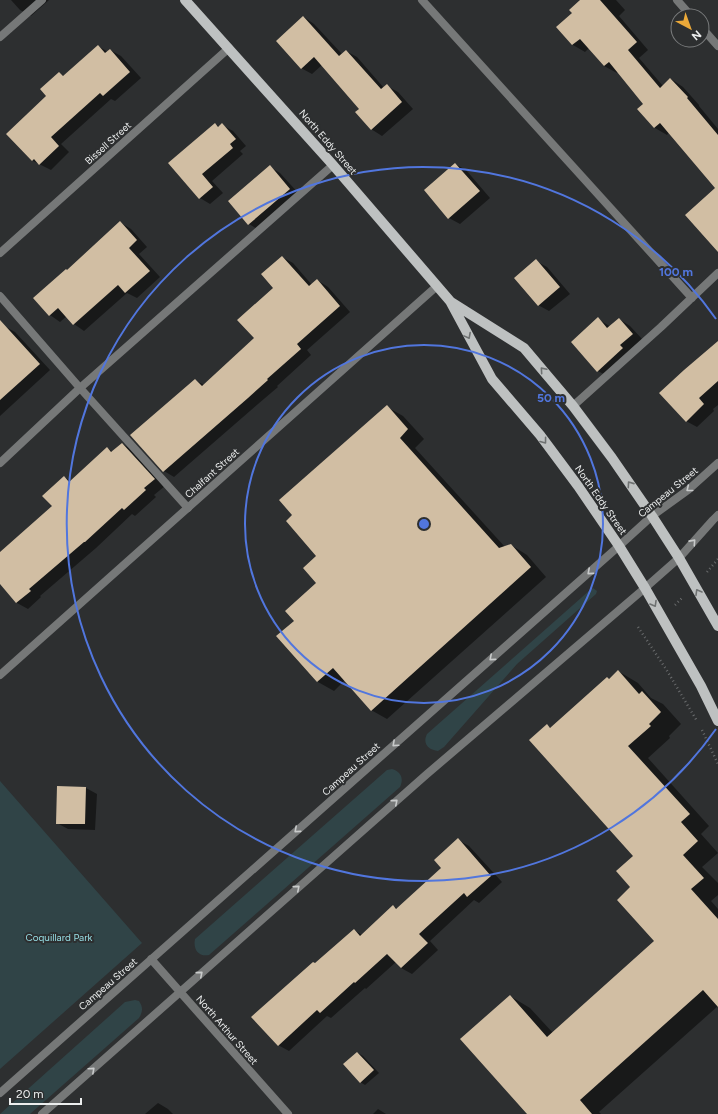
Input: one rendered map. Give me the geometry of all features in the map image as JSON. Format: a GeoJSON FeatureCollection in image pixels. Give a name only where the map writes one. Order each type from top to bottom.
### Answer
{"type":"FeatureCollection","features":[{"type":"Feature","properties":{"kind":"main road","name":"North Eddy Street"},"geometry":{"type":"LineString","coordinates":[[185,0],[333,165],[450,301],[492,379],[540,436],[578,486],[619,546],[645,588],[701,686],[718,721]]}},
{"type":"Feature","properties":{"kind":"main road","name":"North Eddy Street"},"geometry":{"type":"LineString","coordinates":[[450,301],[524,348],[573,406],[612,458],[652,516],[679,558],[718,626]]}},
{"type":"Feature","properties":{"kind":"street"},"geometry":{"type":"LineString","coordinates":[[0,37],[42,0]]}},
{"type":"Feature","properties":{"kind":"street"},"geometry":{"type":"LineString","coordinates":[[422,0],[692,298]]}},
{"type":"Feature","properties":{"kind":"street"},"geometry":{"type":"LineString","coordinates":[[677,0],[684,8]]}},
{"type":"Feature","properties":{"kind":"street"},"geometry":{"type":"LineString","coordinates":[[710,37],[718,46]]}},
{"type":"Feature","properties":{"kind":"street","name":"Bissell Street"},"geometry":{"type":"LineString","coordinates":[[0,254],[229,48]]}},
{"type":"Feature","properties":{"kind":"street"},"geometry":{"type":"LineString","coordinates":[[0,463],[80,388],[333,165]]}},
{"type":"Feature","properties":{"kind":"street"},"geometry":{"type":"LineString","coordinates":[[573,406],[718,273]]}},
{"type":"Feature","properties":{"kind":"street","name":"Chalfant Street"},"geometry":{"type":"LineString","coordinates":[[0,675],[437,286]]}},
{"type":"Feature","properties":{"kind":"street"},"geometry":{"type":"LineString","coordinates":[[0,296],[188,508]]}},
{"type":"Feature","properties":{"kind":"street","name":"Campeau Street"},"geometry":{"type":"LineString","coordinates":[[0,1092],[652,516],[688,490],[718,463]]}},
{"type":"Feature","properties":{"kind":"street"},"geometry":{"type":"LineString","coordinates":[[42,1114],[427,774],[679,558],[718,515]]}},
{"type":"Feature","properties":{"kind":"street","name":"North Arthur Street"},"geometry":{"type":"LineString","coordinates":[[151,959],[288,1114]]}},
{"type":"Feature","properties":{"kind":"path"},"geometry":{"type":"LineString","coordinates":[[715,563],[718,559]]}},
{"type":"Feature","properties":{"kind":"path"},"geometry":{"type":"LineString","coordinates":[[638,627],[666,669],[696,720],[718,764]]}},
{"type":"Feature","properties":{"kind":"path"},"geometry":{"type":"LineString","coordinates":[[642,633],[647,632]]}},
{"type":"Feature","properties":{"kind":"green space"},"geometry":{"type":"Polygon","coordinates":[[[593,588],[597,591],[596,594],[517,664],[444,747],[438,751],[427,746],[425,741],[427,734],[593,588]]]}},
{"type":"Feature","properties":{"kind":"green space"},"geometry":{"type":"Polygon","coordinates":[[[392,769],[398,772],[402,778],[400,787],[209,955],[202,955],[197,952],[195,939],[387,770],[392,769]]]}},
{"type":"Feature","properties":{"kind":"green space","name":"Coquillard Park"},"geometry":{"type":"Polygon","coordinates":[[[0,781],[142,943],[0,1069],[0,781]]]}},
{"type":"Feature","properties":{"kind":"green space"},"geometry":{"type":"Polygon","coordinates":[[[135,1000],[139,1001],[142,1007],[139,1018],[30,1114],[0,1114],[125,1002],[135,1000]]]}},
{"type":"Feature","properties":{"kind":"building"},"geometry":{"type":"Polygon","coordinates":[[[580,0],[600,0],[637,42],[628,50],[660,88],[670,78],[688,97],[687,98],[718,135],[718,252],[685,215],[715,188],[660,123],[654,128],[637,109],[643,104],[609,62],[604,66],[580,39],[572,45],[556,27],[572,13],[569,10],[580,0]]]}},
{"type":"Feature","properties":{"kind":"building"},"geometry":{"type":"Polygon","coordinates":[[[303,16],[339,56],[346,50],[381,89],[387,84],[402,102],[371,130],[355,112],[359,109],[314,57],[301,69],[276,41],[303,16]]]}},
{"type":"Feature","properties":{"kind":"building"},"geometry":{"type":"Polygon","coordinates":[[[98,45],[105,53],[110,49],[130,72],[103,96],[100,93],[51,137],[59,146],[39,165],[34,159],[32,161],[6,134],[46,96],[40,89],[59,72],[63,76],[98,45]]]}},
{"type":"Feature","properties":{"kind":"building"},"geometry":{"type":"Polygon","coordinates":[[[215,123],[218,127],[222,123],[236,139],[230,144],[233,148],[202,174],[213,187],[199,199],[168,163],[215,123]]]}},
{"type":"Feature","properties":{"kind":"building"},"geometry":{"type":"Polygon","coordinates":[[[455,163],[480,191],[448,219],[424,190],[455,163]]]}},
{"type":"Feature","properties":{"kind":"building"},"geometry":{"type":"Polygon","coordinates":[[[270,165],[290,189],[248,225],[228,201],[270,165]]]}},
{"type":"Feature","properties":{"kind":"building"},"geometry":{"type":"Polygon","coordinates":[[[120,221],[137,240],[129,248],[150,271],[125,293],[118,285],[73,325],[58,308],[49,316],[33,298],[66,269],[67,270],[120,221]]]}},
{"type":"Feature","properties":{"kind":"building"},"geometry":{"type":"Polygon","coordinates":[[[282,256],[309,286],[317,279],[340,306],[297,344],[301,349],[267,379],[268,380],[163,472],[130,435],[195,379],[202,386],[254,338],[237,320],[273,288],[261,274],[282,256]]]}},
{"type":"Feature","properties":{"kind":"building"},"geometry":{"type":"Polygon","coordinates":[[[536,259],[560,287],[538,306],[514,278],[536,259]]]}},
{"type":"Feature","properties":{"kind":"building"},"geometry":{"type":"Polygon","coordinates":[[[598,317],[607,328],[619,318],[633,334],[620,345],[623,348],[597,372],[571,342],[598,317]]]}},
{"type":"Feature","properties":{"kind":"building"},"geometry":{"type":"Polygon","coordinates":[[[0,320],[40,364],[0,400],[0,320]]]}},
{"type":"Feature","properties":{"kind":"building"},"geometry":{"type":"Polygon","coordinates":[[[718,341],[718,381],[699,398],[704,404],[686,422],[659,393],[718,341]]]}},
{"type":"Feature","properties":{"kind":"building"},"geometry":{"type":"Polygon","coordinates":[[[387,405],[408,429],[400,438],[499,548],[511,544],[531,567],[371,711],[333,668],[317,682],[276,636],[294,621],[285,611],[316,583],[303,568],[316,556],[286,521],[292,515],[279,500],[387,405]]]}},
{"type":"Feature","properties":{"kind":"building"},"geometry":{"type":"Polygon","coordinates":[[[122,443],[155,479],[144,488],[146,490],[124,510],[122,508],[85,542],[29,589],[31,591],[16,603],[0,584],[0,552],[52,506],[42,496],[64,476],[69,482],[107,447],[111,452],[122,443]]]}},
{"type":"Feature","properties":{"kind":"building"},"geometry":{"type":"Polygon","coordinates":[[[618,670],[639,694],[642,691],[661,712],[649,724],[651,726],[628,746],[690,814],[681,822],[698,841],[683,855],[704,878],[691,889],[718,919],[718,1007],[703,990],[580,1100],[592,1114],[527,1114],[460,1039],[510,995],[547,1037],[654,941],[617,900],[630,887],[616,871],[633,856],[529,740],[547,724],[550,728],[607,677],[609,679],[618,670]]]}},
{"type":"Feature","properties":{"kind":"building"},"geometry":{"type":"Polygon","coordinates":[[[57,786],[86,787],[85,824],[56,824],[57,786]]]}},
{"type":"Feature","properties":{"kind":"building"},"geometry":{"type":"Polygon","coordinates":[[[458,838],[491,876],[467,897],[464,893],[419,934],[428,943],[401,968],[387,954],[320,1013],[317,1010],[278,1046],[251,1017],[313,962],[315,963],[354,929],[360,936],[393,905],[396,909],[441,868],[434,860],[458,838]]]}},
{"type":"Feature","properties":{"kind":"building"},"geometry":{"type":"Polygon","coordinates":[[[357,1052],[374,1070],[360,1083],[343,1064],[357,1052]]]}}]}
